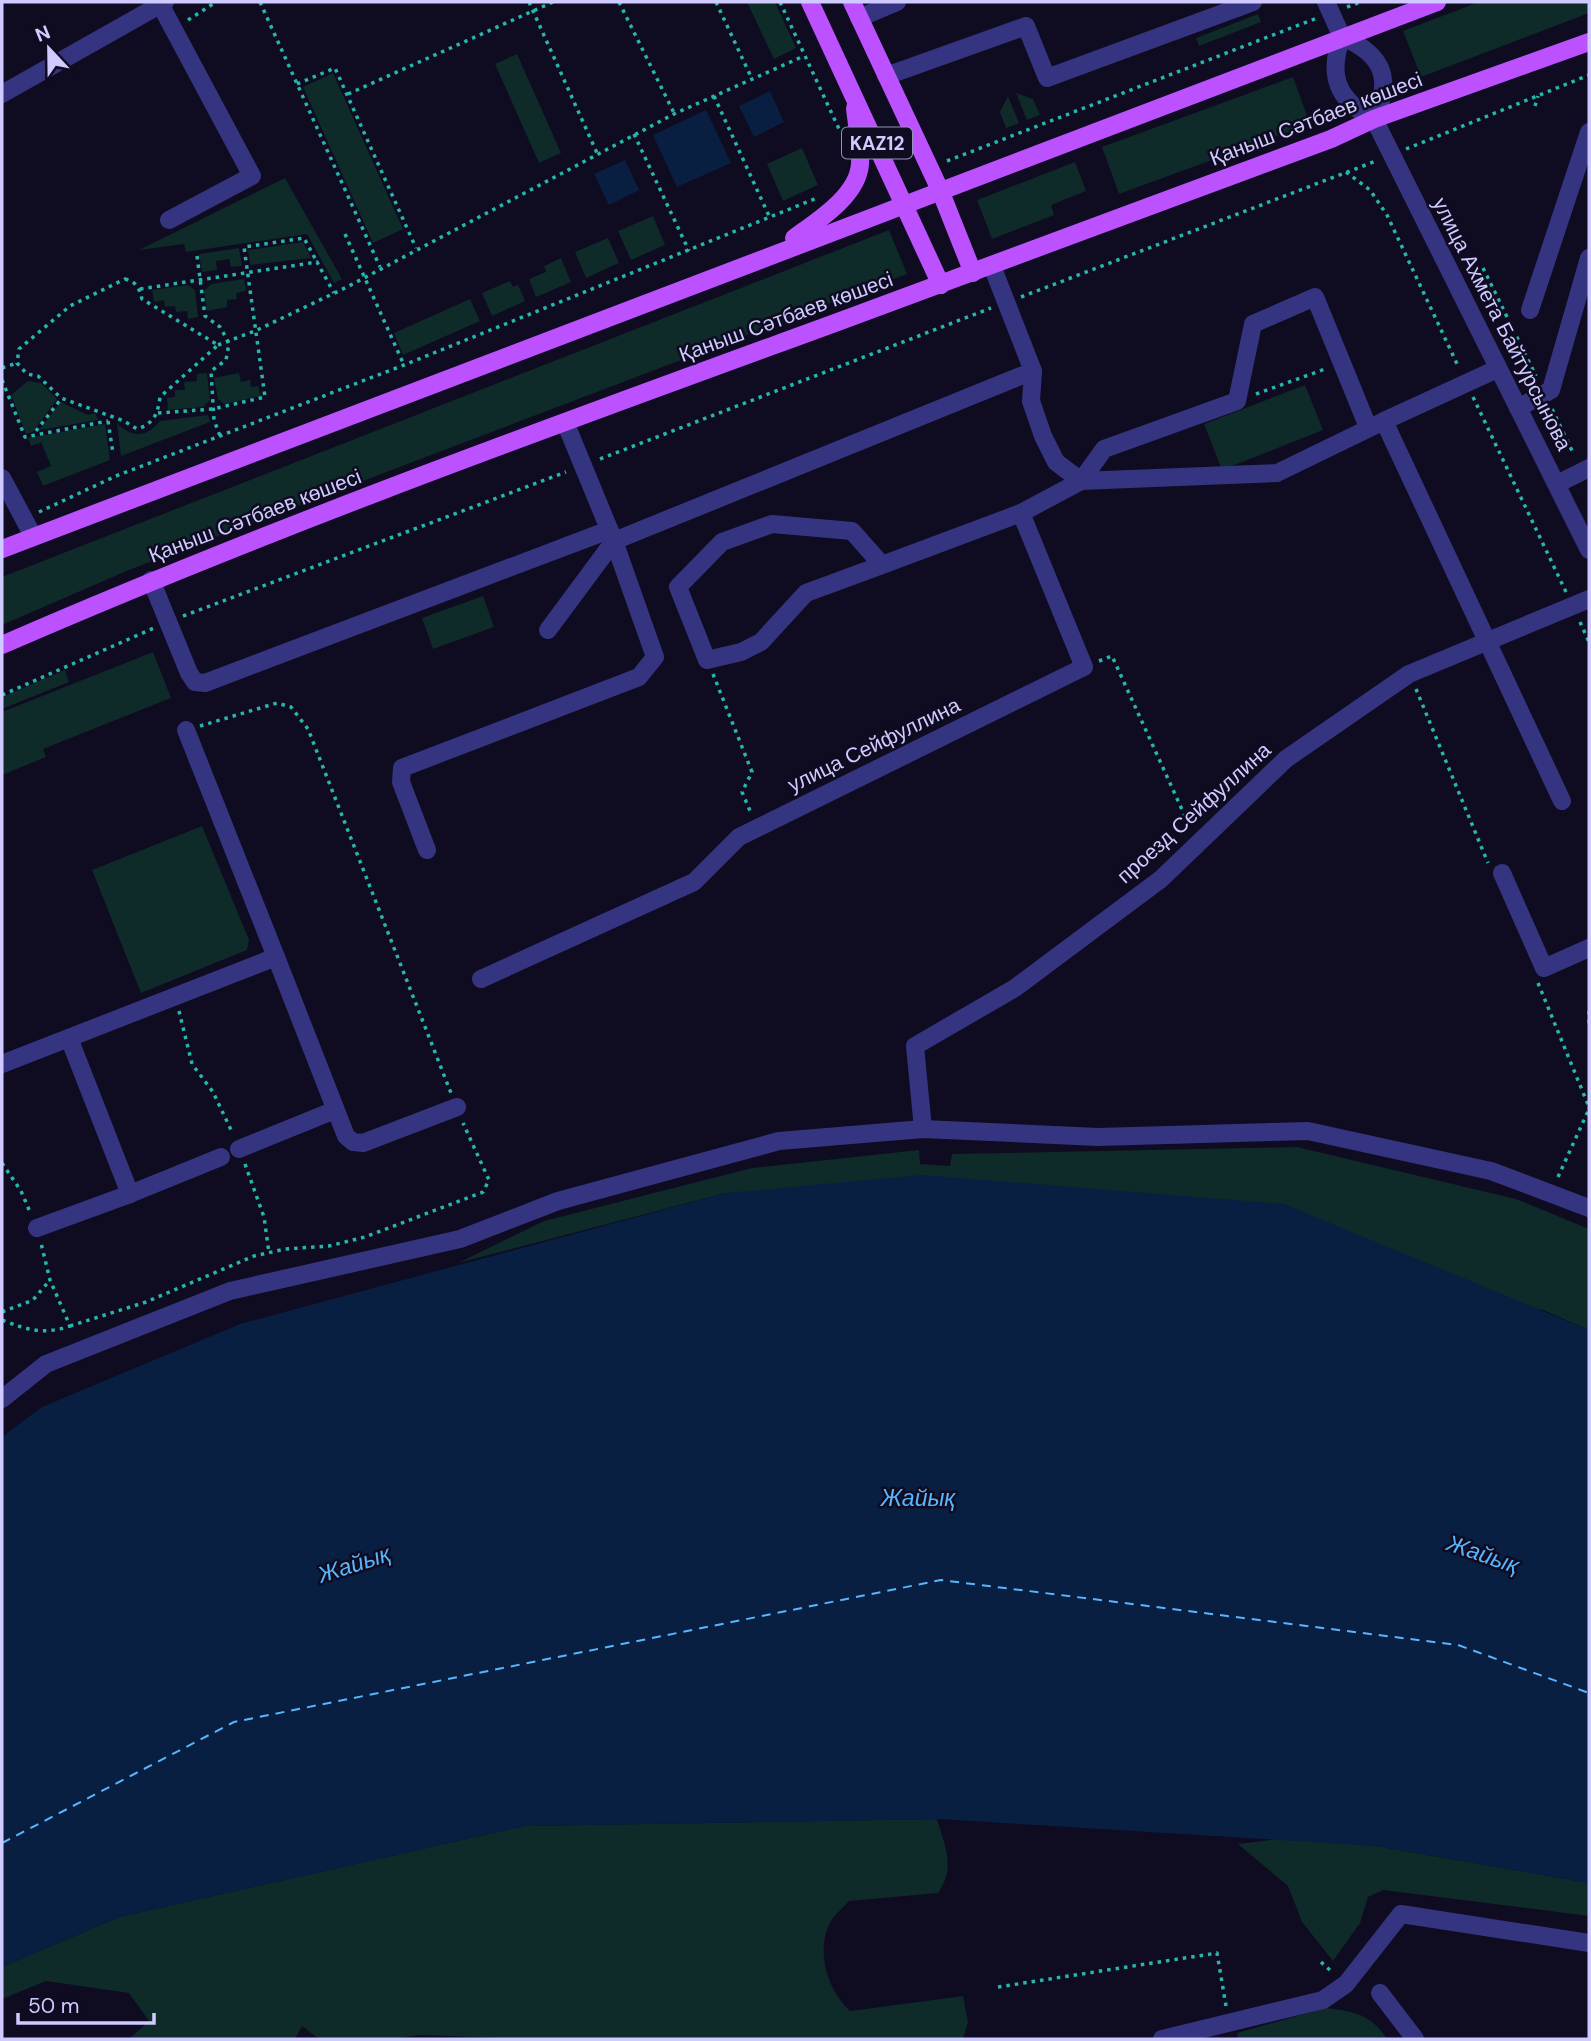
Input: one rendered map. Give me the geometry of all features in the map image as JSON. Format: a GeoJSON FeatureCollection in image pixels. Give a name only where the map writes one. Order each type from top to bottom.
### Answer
{"type":"FeatureCollection","features":[{"type":"Feature","properties":{"kind":"main road","name":"KAZ12"},"geometry":{"type":"LineString","coordinates":[[810,2],[942,285]]}},
{"type":"Feature","properties":{"kind":"main road"},"geometry":{"type":"LineString","coordinates":[[2,549],[1342,37],[1417,5],[1437,2]]}},
{"type":"Feature","properties":{"kind":"main road","name":"KAZ12"},"geometry":{"type":"LineString","coordinates":[[856,10],[940,190],[973,273]]}},
{"type":"Feature","properties":{"kind":"main road","name":"Қаныш Сәтбаев көшесі"},"geometry":{"type":"LineString","coordinates":[[2,645],[151,580],[565,422],[942,285],[1331,139],[1374,119],[1587,47]]}},
{"type":"Feature","properties":{"kind":"main road"},"geometry":{"type":"LineString","coordinates":[[779,251],[838,202],[856,180],[860,166],[853,94]]}},
{"type":"Feature","properties":{"kind":"street"},"geometry":{"type":"LineString","coordinates":[[856,10],[897,2]]}},
{"type":"Feature","properties":{"kind":"street"},"geometry":{"type":"LineString","coordinates":[[886,76],[1026,26],[1047,78],[1253,2]]}},
{"type":"Feature","properties":{"kind":"street"},"geometry":{"type":"LineString","coordinates":[[5,87],[161,3],[252,176],[169,220]]}},
{"type":"Feature","properties":{"kind":"street"},"geometry":{"type":"LineString","coordinates":[[1329,7],[1342,37],[1366,47],[1381,69],[1385,96],[1374,119],[1352,108],[1338,86],[1333,60],[1342,37]]}},
{"type":"Feature","properties":{"kind":"street","name":"улица Ахмета Байтурсынова"},"geometry":{"type":"LineString","coordinates":[[1374,119],[1589,550]]}},
{"type":"Feature","properties":{"kind":"street"},"geometry":{"type":"LineString","coordinates":[[1530,310],[1589,132]]}},
{"type":"Feature","properties":{"kind":"street"},"geometry":{"type":"LineString","coordinates":[[1518,408],[1551,390],[1589,258]]}},
{"type":"Feature","properties":{"kind":"street"},"geometry":{"type":"LineString","coordinates":[[992,266],[1033,371],[1031,401],[1043,436],[1056,462],[1081,481]]}},
{"type":"Feature","properties":{"kind":"street"},"geometry":{"type":"LineString","coordinates":[[1081,481],[1104,449],[1237,401],[1253,324],[1315,297],[1341,363],[1376,424],[1488,644],[1562,801]]}},
{"type":"Feature","properties":{"kind":"street"},"geometry":{"type":"LineString","coordinates":[[882,565],[852,531],[772,524],[722,542],[678,587],[707,660],[741,652],[761,642],[806,593],[882,565],[1021,513],[1081,481],[1277,473],[1497,369]]}},
{"type":"Feature","properties":{"kind":"street"},"geometry":{"type":"LineString","coordinates":[[151,580],[189,673],[195,682],[205,682],[611,535],[1033,371]]}},
{"type":"Feature","properties":{"kind":"street"},"geometry":{"type":"LineString","coordinates":[[427,850],[401,782],[402,768],[639,677],[654,657],[611,535],[565,422]]}},
{"type":"Feature","properties":{"kind":"street"},"geometry":{"type":"LineString","coordinates":[[1557,484],[1586,470]]}},
{"type":"Feature","properties":{"kind":"street"},"geometry":{"type":"LineString","coordinates":[[2,478],[33,536]]}},
{"type":"Feature","properties":{"kind":"street"},"geometry":{"type":"LineString","coordinates":[[1021,513],[1084,667]]}},
{"type":"Feature","properties":{"kind":"street"},"geometry":{"type":"LineString","coordinates":[[548,631],[611,535]]}},
{"type":"Feature","properties":{"kind":"street","name":"проезд Сейфуллина"},"geometry":{"type":"LineString","coordinates":[[923,1129],[915,1046],[1014,988],[1161,879],[1196,842],[1286,759],[1409,674],[1488,644],[1581,603]]}},
{"type":"Feature","properties":{"kind":"street","name":"улица Сейфуллина"},"geometry":{"type":"LineString","coordinates":[[481,979],[694,882],[739,837],[1084,667]]}},
{"type":"Feature","properties":{"kind":"street"},"geometry":{"type":"LineString","coordinates":[[186,730],[346,1136],[354,1142],[363,1143],[457,1107]]}},
{"type":"Feature","properties":{"kind":"street"},"geometry":{"type":"LineString","coordinates":[[1502,873],[1544,968],[1589,948]]}},
{"type":"Feature","properties":{"kind":"street"},"geometry":{"type":"LineString","coordinates":[[2,1064],[276,957]]}},
{"type":"Feature","properties":{"kind":"street"},"geometry":{"type":"LineString","coordinates":[[69,1038],[130,1194]]}},
{"type":"Feature","properties":{"kind":"street"},"geometry":{"type":"LineString","coordinates":[[239,1149],[335,1110]]}},
{"type":"Feature","properties":{"kind":"street"},"geometry":{"type":"LineString","coordinates":[[2,1399],[46,1364],[230,1291],[460,1239],[558,1201],[779,1141],[923,1129],[1098,1137],[1308,1131],[1491,1171],[1589,1208]]}},
{"type":"Feature","properties":{"kind":"street"},"geometry":{"type":"LineString","coordinates":[[37,1228],[221,1157]]}},
{"type":"Feature","properties":{"kind":"street"},"geometry":{"type":"LineString","coordinates":[[1162,2039],[1323,2000],[1346,1984],[1401,1914],[1589,1943]]}},
{"type":"Feature","properties":{"kind":"street"},"geometry":{"type":"LineString","coordinates":[[1380,1993],[1415,2039]]}},
{"type":"Feature","properties":{"kind":"path"},"geometry":{"type":"LineString","coordinates":[[173,29],[216,2]]}},
{"type":"Feature","properties":{"kind":"path"},"geometry":{"type":"LineString","coordinates":[[260,2],[380,267]]}},
{"type":"Feature","properties":{"kind":"path"},"geometry":{"type":"LineString","coordinates":[[529,2],[597,153]]}},
{"type":"Feature","properties":{"kind":"path"},"geometry":{"type":"LineString","coordinates":[[347,94],[553,2]]}},
{"type":"Feature","properties":{"kind":"path"},"geometry":{"type":"LineString","coordinates":[[619,2],[674,114]]}},
{"type":"Feature","properties":{"kind":"path"},"geometry":{"type":"LineString","coordinates":[[716,2],[752,79]]}},
{"type":"Feature","properties":{"kind":"path"},"geometry":{"type":"LineString","coordinates":[[780,2],[843,137]]}},
{"type":"Feature","properties":{"kind":"path"},"geometry":{"type":"LineString","coordinates":[[947,161],[1329,7],[1361,2]]}},
{"type":"Feature","properties":{"kind":"path"},"geometry":{"type":"LineString","coordinates":[[17,363],[27,374],[38,376],[61,398],[110,415],[137,429],[145,426],[158,413],[160,397],[218,345],[229,343],[334,293],[674,114],[804,56]]}},
{"type":"Feature","properties":{"kind":"path"},"geometry":{"type":"LineString","coordinates":[[297,84],[335,68],[416,248]]}},
{"type":"Feature","properties":{"kind":"path"},"geometry":{"type":"LineString","coordinates":[[2,695],[168,622],[583,466],[1392,155],[1589,75]]}},
{"type":"Feature","properties":{"kind":"path"},"geometry":{"type":"LineString","coordinates":[[714,96],[771,219]]}},
{"type":"Feature","properties":{"kind":"path"},"geometry":{"type":"LineString","coordinates":[[1535,106],[1538,96]]}},
{"type":"Feature","properties":{"kind":"path"},"geometry":{"type":"LineString","coordinates":[[634,134],[689,251]]}},
{"type":"Feature","properties":{"kind":"path"},"geometry":{"type":"LineString","coordinates":[[1424,142],[1428,150]]}},
{"type":"Feature","properties":{"kind":"path"},"geometry":{"type":"LineString","coordinates":[[1346,172],[1370,190],[1387,215],[1466,383],[1581,603],[1589,642]]}},
{"type":"Feature","properties":{"kind":"path"},"geometry":{"type":"LineString","coordinates":[[24,519],[116,476],[404,365],[771,219],[821,196]]}},
{"type":"Feature","properties":{"kind":"path"},"geometry":{"type":"LineString","coordinates":[[345,234],[404,365]]}},
{"type":"Feature","properties":{"kind":"path"},"geometry":{"type":"LineString","coordinates":[[158,413],[213,409],[265,397],[244,247],[304,238],[334,293]]}},
{"type":"Feature","properties":{"kind":"path"},"geometry":{"type":"LineString","coordinates":[[197,257],[205,316],[220,327],[229,343],[226,360],[211,371],[213,409],[220,436]]}},
{"type":"Feature","properties":{"kind":"path"},"geometry":{"type":"LineString","coordinates":[[140,289],[317,262]]}},
{"type":"Feature","properties":{"kind":"path"},"geometry":{"type":"LineString","coordinates":[[1483,268],[1544,394],[1586,470]]}},
{"type":"Feature","properties":{"kind":"path"},"geometry":{"type":"LineString","coordinates":[[17,363],[19,349],[70,306],[125,279],[133,281],[140,289],[142,299],[218,345]]}},
{"type":"Feature","properties":{"kind":"path"},"geometry":{"type":"LineString","coordinates":[[2,368],[17,363]]}},
{"type":"Feature","properties":{"kind":"path"},"geometry":{"type":"LineString","coordinates":[[1237,401],[1341,363]]}},
{"type":"Feature","properties":{"kind":"path"},"geometry":{"type":"LineString","coordinates":[[2,380],[25,437],[34,433],[108,421]]}},
{"type":"Feature","properties":{"kind":"path"},"geometry":{"type":"LineString","coordinates":[[34,433],[61,398]]}},
{"type":"Feature","properties":{"kind":"path"},"geometry":{"type":"LineString","coordinates":[[110,415],[108,421],[113,453]]}},
{"type":"Feature","properties":{"kind":"path"},"geometry":{"type":"LineString","coordinates":[[1084,667],[1112,656],[1196,842]]}},
{"type":"Feature","properties":{"kind":"path"},"geometry":{"type":"LineString","coordinates":[[707,660],[752,772],[742,792],[757,828]]}},
{"type":"Feature","properties":{"kind":"path"},"geometry":{"type":"LineString","coordinates":[[176,995],[192,1064],[227,1116],[264,1217],[268,1253]]}},
{"type":"Feature","properties":{"kind":"path"},"geometry":{"type":"LineString","coordinates":[[1589,1011],[1589,1023]]}},
{"type":"Feature","properties":{"kind":"path"},"geometry":{"type":"LineString","coordinates":[[1552,1192],[1589,1109]]}},
{"type":"Feature","properties":{"kind":"path"},"geometry":{"type":"LineString","coordinates":[[2,1163],[22,1191],[37,1228],[50,1280],[70,1326],[51,1333],[26,1330],[2,1320]]}},
{"type":"Feature","properties":{"kind":"path"},"geometry":{"type":"LineString","coordinates":[[2,1312],[33,1300],[50,1280]]}},
{"type":"Feature","properties":{"kind":"path"},"geometry":{"type":"LineString","coordinates":[[998,1987],[1217,1953],[1224,1995]]}},
{"type":"Feature","properties":{"kind":"green space"},"geometry":{"type":"Polygon","coordinates":[[[747,2],[775,2],[796,48],[774,59],[747,2]]]}},
{"type":"Feature","properties":{"kind":"green space"},"geometry":{"type":"Polygon","coordinates":[[[1479,2],[1589,2],[1589,13],[1421,77],[1403,31],[1479,2]]]}},
{"type":"Feature","properties":{"kind":"green space"},"geometry":{"type":"Polygon","coordinates":[[[1258,14],[1261,22],[1199,46],[1196,38],[1258,14]]]}},
{"type":"Feature","properties":{"kind":"green space"},"geometry":{"type":"Polygon","coordinates":[[[517,54],[561,153],[539,163],[495,64],[517,54]]]}},
{"type":"Feature","properties":{"kind":"green space"},"geometry":{"type":"Polygon","coordinates":[[[333,73],[403,229],[373,243],[303,87],[333,73]]]}},
{"type":"Feature","properties":{"kind":"green space"},"geometry":{"type":"Polygon","coordinates":[[[1293,77],[1310,124],[1119,194],[1102,147],[1293,77]]]}},
{"type":"Feature","properties":{"kind":"green space"},"geometry":{"type":"Polygon","coordinates":[[[1016,93],[1033,99],[1040,115],[1027,120],[1016,93]]]}},
{"type":"Feature","properties":{"kind":"green space"},"geometry":{"type":"Polygon","coordinates":[[[1008,96],[1019,123],[1006,128],[1000,112],[1008,96]]]}},
{"type":"Feature","properties":{"kind":"green space"},"geometry":{"type":"Polygon","coordinates":[[[802,148],[818,185],[783,201],[767,164],[802,148]]]}},
{"type":"Feature","properties":{"kind":"green space"},"geometry":{"type":"Polygon","coordinates":[[[1075,162],[1086,191],[1051,205],[1054,215],[992,239],[977,200],[1075,162]]]}},
{"type":"Feature","properties":{"kind":"green space"},"geometry":{"type":"Polygon","coordinates":[[[285,178],[342,279],[334,283],[307,234],[186,252],[184,244],[139,250],[285,178]]]}},
{"type":"Feature","properties":{"kind":"green space"},"geometry":{"type":"Polygon","coordinates":[[[653,216],[665,245],[631,260],[618,231],[653,216]]]}},
{"type":"Feature","properties":{"kind":"green space"},"geometry":{"type":"Polygon","coordinates":[[[889,230],[907,274],[129,570],[2,625],[2,577],[889,230]]]}},
{"type":"Feature","properties":{"kind":"green space"},"geometry":{"type":"Polygon","coordinates":[[[608,238],[619,263],[586,278],[575,252],[608,238]]]}},
{"type":"Feature","properties":{"kind":"green space"},"geometry":{"type":"Polygon","coordinates":[[[303,242],[311,258],[250,265],[248,250],[303,242]]]}},
{"type":"Feature","properties":{"kind":"green space"},"geometry":{"type":"Polygon","coordinates":[[[239,248],[242,266],[231,267],[229,259],[216,261],[217,270],[202,272],[199,254],[239,248]]]}},
{"type":"Feature","properties":{"kind":"green space"},"geometry":{"type":"Polygon","coordinates":[[[561,258],[571,282],[536,297],[529,279],[546,272],[544,266],[561,258]]]}},
{"type":"Feature","properties":{"kind":"green space"},"geometry":{"type":"Polygon","coordinates":[[[244,279],[246,291],[236,293],[237,299],[227,300],[227,307],[207,311],[204,291],[211,284],[244,279]]]}},
{"type":"Feature","properties":{"kind":"green space"},"geometry":{"type":"Polygon","coordinates":[[[510,281],[513,287],[518,285],[525,301],[492,316],[482,293],[510,281]]]}},
{"type":"Feature","properties":{"kind":"green space"},"geometry":{"type":"Polygon","coordinates":[[[188,285],[195,290],[198,317],[188,319],[187,311],[176,312],[175,306],[165,307],[164,300],[154,302],[152,290],[188,285]]]}},
{"type":"Feature","properties":{"kind":"green space"},"geometry":{"type":"Polygon","coordinates":[[[470,299],[480,321],[403,355],[394,333],[470,299]]]}},
{"type":"Feature","properties":{"kind":"green space"},"geometry":{"type":"Polygon","coordinates":[[[207,373],[210,400],[203,407],[168,410],[167,398],[175,397],[175,390],[185,390],[184,382],[197,381],[197,374],[207,373]]]}},
{"type":"Feature","properties":{"kind":"green space"},"geometry":{"type":"Polygon","coordinates":[[[239,373],[241,382],[250,380],[251,387],[258,386],[261,396],[224,404],[218,399],[214,378],[239,373]]]}},
{"type":"Feature","properties":{"kind":"green space"},"geometry":{"type":"Polygon","coordinates":[[[28,381],[41,383],[57,399],[33,432],[26,434],[11,395],[28,381]]]}},
{"type":"Feature","properties":{"kind":"green space"},"geometry":{"type":"Polygon","coordinates":[[[1305,385],[1323,430],[1222,470],[1204,424],[1305,385]]]}},
{"type":"Feature","properties":{"kind":"green space"},"geometry":{"type":"Polygon","coordinates":[[[61,402],[88,415],[95,413],[98,420],[39,430],[61,402]]]}},
{"type":"Feature","properties":{"kind":"green space"},"geometry":{"type":"Polygon","coordinates":[[[208,415],[210,422],[121,456],[117,423],[128,431],[139,434],[149,431],[160,421],[208,415]]]}},
{"type":"Feature","properties":{"kind":"green space"},"geometry":{"type":"Polygon","coordinates":[[[105,424],[110,460],[43,486],[37,472],[51,466],[41,442],[31,446],[28,438],[105,424]]]}},
{"type":"Feature","properties":{"kind":"green space"},"geometry":{"type":"Polygon","coordinates":[[[483,596],[494,627],[433,649],[422,618],[483,596]]]}},
{"type":"Feature","properties":{"kind":"green space"},"geometry":{"type":"Polygon","coordinates":[[[153,652],[171,698],[43,749],[46,757],[2,775],[2,712],[153,652]]]}},
{"type":"Feature","properties":{"kind":"green space"},"geometry":{"type":"Polygon","coordinates":[[[65,670],[69,682],[2,709],[2,697],[65,670]]]}},
{"type":"Feature","properties":{"kind":"green space"},"geometry":{"type":"Polygon","coordinates":[[[202,826],[249,940],[247,950],[141,993],[92,870],[202,826]]]}},
{"type":"Feature","properties":{"kind":"green space"},"geometry":{"type":"Polygon","coordinates":[[[1297,1147],[1516,1199],[1589,1229],[1589,1330],[1543,1310],[726,1193],[458,1263],[544,1221],[752,1168],[919,1150],[920,1164],[950,1166],[952,1154],[1297,1147]]]}},
{"type":"Feature","properties":{"kind":"green space"},"geometry":{"type":"Polygon","coordinates":[[[937,1819],[946,1848],[948,1866],[947,1875],[938,1893],[849,1901],[831,1921],[826,1932],[824,1957],[835,1992],[850,2011],[963,1996],[968,2022],[963,2039],[528,2039],[420,2035],[391,2039],[319,2039],[302,2026],[295,2039],[129,2039],[149,2021],[129,1993],[46,1981],[2,1999],[2,1967],[119,1917],[525,1826],[937,1819]]]}},
{"type":"Feature","properties":{"kind":"green space"},"geometry":{"type":"Polygon","coordinates":[[[1286,1838],[1376,1846],[1589,1883],[1589,1916],[1383,1890],[1368,1897],[1360,1923],[1333,1961],[1302,1922],[1288,1886],[1238,1844],[1286,1838]]]}},
{"type":"Feature","properties":{"kind":"green space"},"geometry":{"type":"Polygon","coordinates":[[[1325,2008],[1368,2019],[1387,2039],[1238,2039],[1237,2033],[1325,2008]]]}},
{"type":"Feature","properties":{"kind":"water"},"geometry":{"type":"Polygon","coordinates":[[[770,91],[784,122],[754,137],[739,106],[770,91]]]}},
{"type":"Feature","properties":{"kind":"water"},"geometry":{"type":"Polygon","coordinates":[[[706,110],[731,163],[677,187],[653,135],[706,110]]]}},
{"type":"Feature","properties":{"kind":"water"},"geometry":{"type":"Polygon","coordinates":[[[625,160],[639,190],[609,205],[594,174],[625,160]]]}},
{"type":"Feature","properties":{"kind":"water","name":"Жайық"},"geometry":{"type":"Polygon","coordinates":[[[922,1175],[1284,1204],[1589,1330],[1589,1883],[1376,1846],[938,1819],[525,1826],[119,1917],[2,1967],[2,1437],[42,1407],[240,1324],[726,1193],[922,1175]]]}},
{"type":"Feature","properties":{"kind":"ferry route"},"geometry":{"type":"LineString","coordinates":[[2,1843],[234,1722],[941,1580],[1458,1645],[1589,1693]]}}]}
